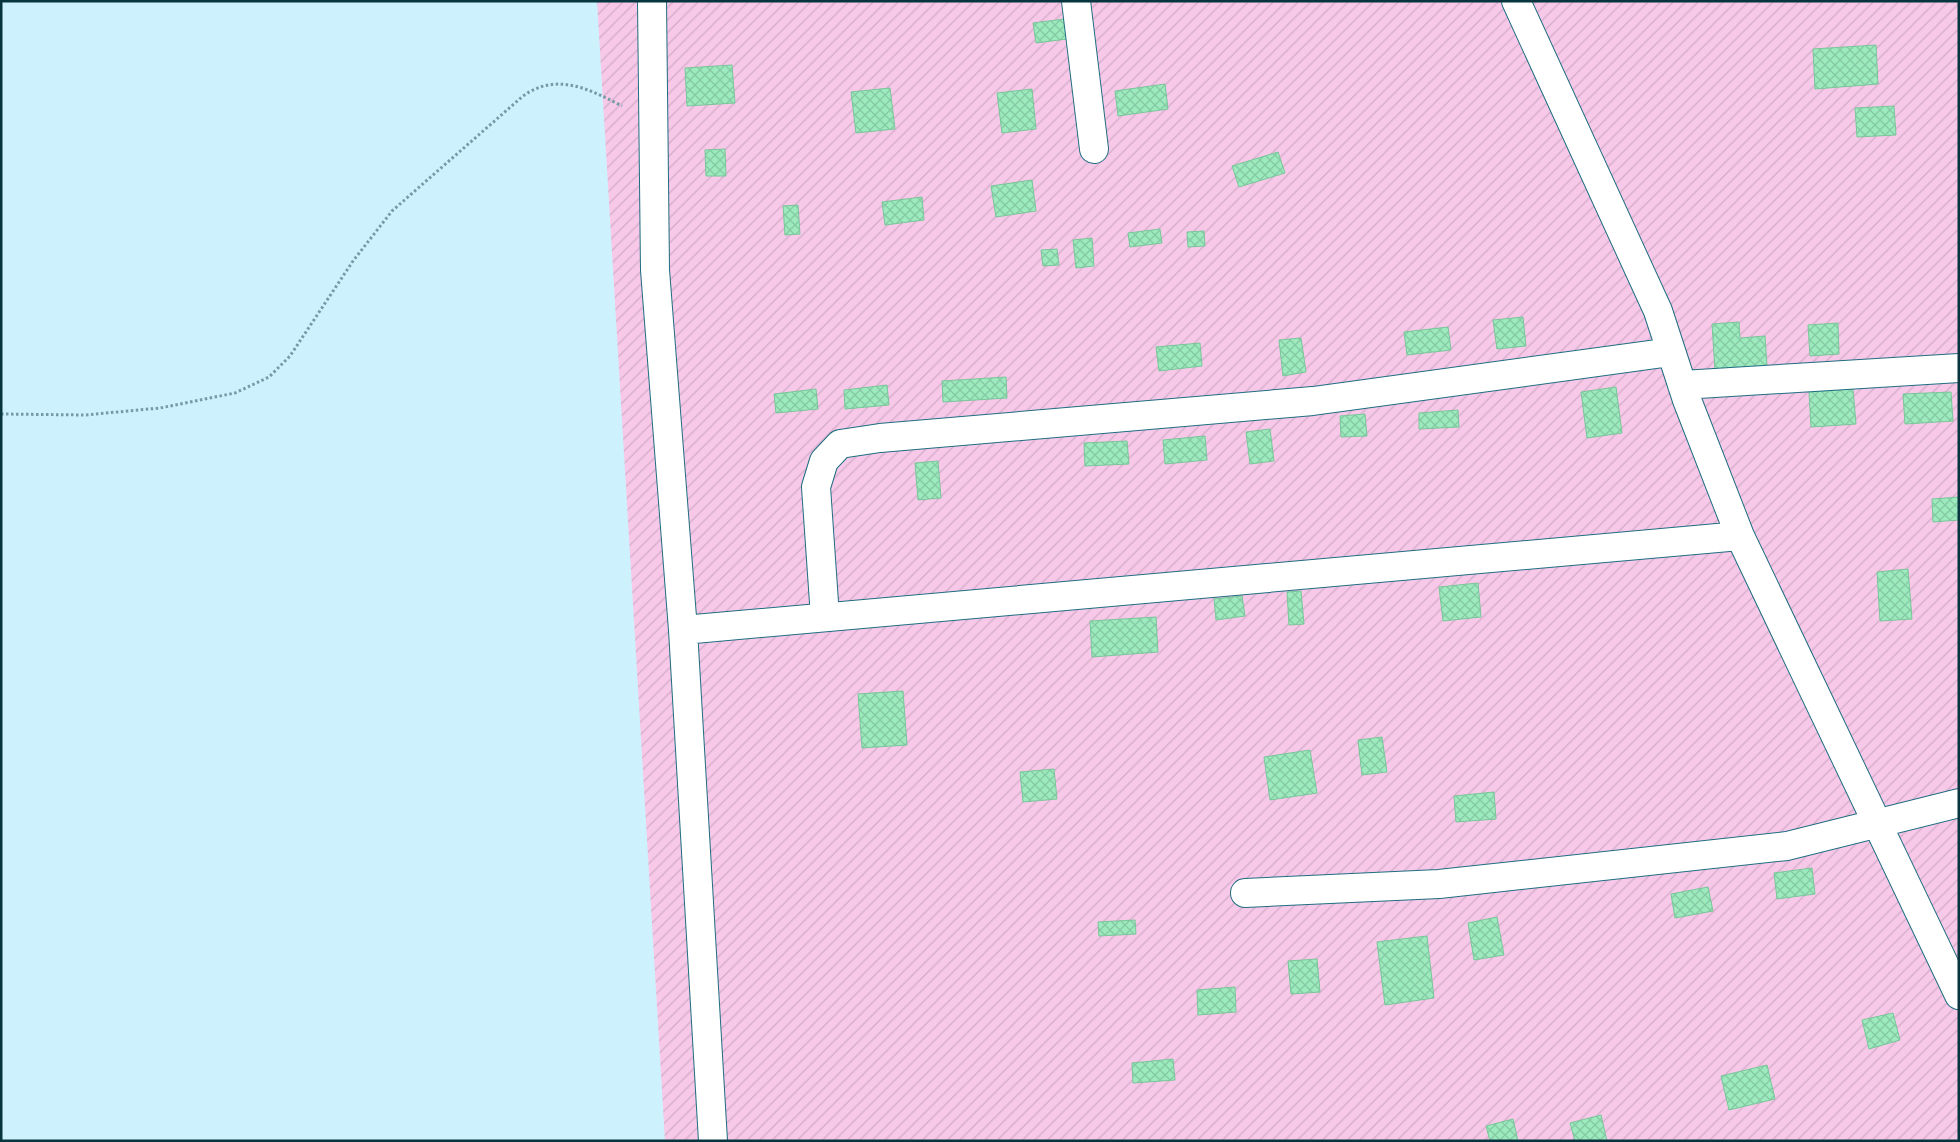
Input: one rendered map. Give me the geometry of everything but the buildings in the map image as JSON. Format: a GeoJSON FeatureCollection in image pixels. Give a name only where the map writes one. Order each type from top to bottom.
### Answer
{"type":"FeatureCollection","features":[{"type":"Feature","properties":{"kind":"street"},"geometry":{"type":"LineString","coordinates":[[652,1],[655,270],[683,630],[712,1141]]}},
{"type":"Feature","properties":{"kind":"street"},"geometry":{"type":"LineString","coordinates":[[1076,1],[1094,149]]}},
{"type":"Feature","properties":{"kind":"street"},"geometry":{"type":"LineString","coordinates":[[1516,1],[1658,310],[1682,385],[1740,536],[1876,825],[1959,994]]}},
{"type":"Feature","properties":{"kind":"street"},"geometry":{"type":"LineString","coordinates":[[825,617],[816,488],[824,461],[840,444],[880,438],[1313,401],[1671,352]]}},
{"type":"Feature","properties":{"kind":"street"},"geometry":{"type":"LineString","coordinates":[[1682,385],[1959,368]]}},
{"type":"Feature","properties":{"kind":"street"},"geometry":{"type":"LineString","coordinates":[[683,630],[1740,536]]}},
{"type":"Feature","properties":{"kind":"street"},"geometry":{"type":"LineString","coordinates":[[1245,893],[1439,884],[1787,846],[1959,803]]}},
{"type":"Feature","properties":{"kind":"path"},"geometry":{"type":"LineString","coordinates":[[1,414],[85,415],[160,408],[235,393],[269,377],[290,356],[353,261],[392,211],[513,104],[537,88],[561,83],[580,87],[653,123]]}},
{"type":"Feature","properties":{"kind":"shaded area"},"geometry":{"type":"Polygon","coordinates":[[[597,1],[1959,1],[1959,1141],[665,1141],[597,1]]]}}]}
